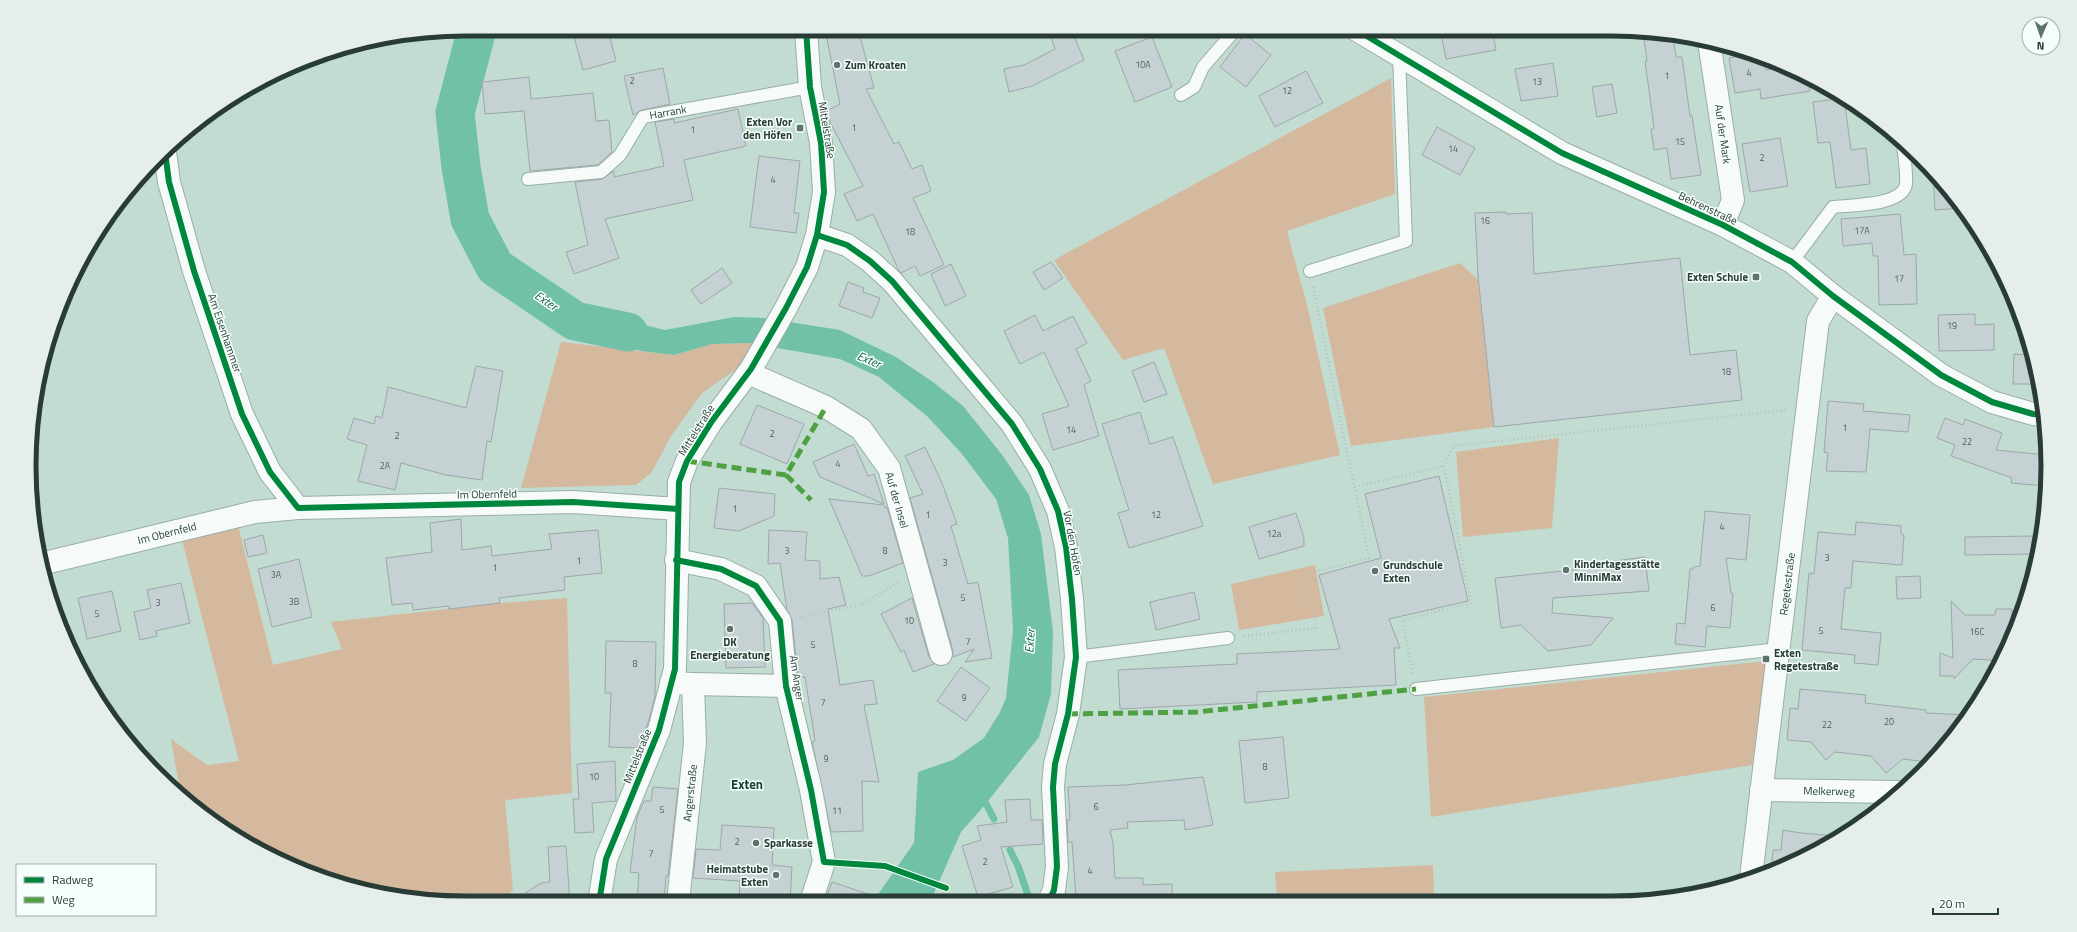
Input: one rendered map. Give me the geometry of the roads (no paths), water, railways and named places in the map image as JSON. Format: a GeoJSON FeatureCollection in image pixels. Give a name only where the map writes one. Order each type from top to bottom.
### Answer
{"type":"FeatureCollection","features":[{"type":"Feature","properties":{"kind":"street","name":"Mittelstraße"},"geometry":{"type":"LineString","coordinates":[[600,896],[606,859],[659,730],[675,669],[676,560],[679,482],[687,461],[712,421],[750,371],[786,308],[807,267],[818,235],[824,192],[821,143],[810,87],[806,36]]}},
{"type":"Feature","properties":{"kind":"street","name":"Behrenstraße"},"geometry":{"type":"LineString","coordinates":[[1367,36],[1562,153],[1723,225],[1792,262],[1833,296],[1941,374],[1992,402],[2037,414]]}},
{"type":"Feature","properties":{"kind":"street","name":"Auf der Mark"},"geometry":{"type":"LineString","coordinates":[[1711,48],[1733,200],[1723,225]]}},
{"type":"Feature","properties":{"kind":"street","name":"Am Eisenhammer"},"geometry":{"type":"LineString","coordinates":[[166,158],[169,182],[194,272],[242,414],[270,472],[298,508]]}},
{"type":"Feature","properties":{"kind":"street","name":"Vor den Höfen"},"geometry":{"type":"LineString","coordinates":[[818,235],[847,245],[870,261],[892,281],[1012,424],[1040,469],[1058,510],[1066,547],[1072,599],[1076,657],[1068,714],[1055,764],[1053,787],[1057,867],[1052,896]]}},
{"type":"Feature","properties":{"kind":"street","name":"Regetestraße"},"geometry":{"type":"LineString","coordinates":[[1752,872],[1818,321],[1833,296]]}},
{"type":"Feature","properties":{"kind":"street","name":"Auf der Insel"},"geometry":{"type":"LineString","coordinates":[[750,371],[826,407],[861,429],[888,468],[941,654]]}},
{"type":"Feature","properties":{"kind":"street","name":"Im Obernfeld"},"geometry":{"type":"LineString","coordinates":[[47,562],[255,512],[298,508],[573,502],[678,509]]}},
{"type":"Feature","properties":{"kind":"street","name":"Am Anger"},"geometry":{"type":"LineString","coordinates":[[676,560],[721,570],[756,586],[780,620],[786,686],[811,790],[824,862],[813,896]]}},
{"type":"Feature","properties":{"kind":"street"},"geometry":{"type":"LineString","coordinates":[[671,683],[786,686]]}},
{"type":"Feature","properties":{"kind":"street","name":"Angerstraße"},"geometry":{"type":"LineString","coordinates":[[679,896],[695,743],[693,684]]}},
{"type":"Feature","properties":{"kind":"street","name":"Melkerweg"},"geometry":{"type":"LineString","coordinates":[[1761,790],[1891,792]]}},
{"type":"Feature","properties":{"kind":"lane"},"geometry":{"type":"LineString","coordinates":[[1181,94],[1194,87],[1203,67],[1230,36]]}},
{"type":"Feature","properties":{"kind":"lane"},"geometry":{"type":"LineString","coordinates":[[1310,271],[1406,240],[1399,55]]}},
{"type":"Feature","properties":{"kind":"lane","name":"Harrank"},"geometry":{"type":"LineString","coordinates":[[528,179],[601,172],[620,155],[643,117],[810,87]]}},
{"type":"Feature","properties":{"kind":"lane"},"geometry":{"type":"LineString","coordinates":[[1792,262],[1833,207],[1889,200],[1900,196],[1906,185],[1904,152]]}},
{"type":"Feature","properties":{"kind":"lane"},"geometry":{"type":"LineString","coordinates":[[1076,657],[1232,638]]}},
{"type":"Feature","properties":{"kind":"lane"},"geometry":{"type":"LineString","coordinates":[[1416,689],[1779,649]]}},
{"type":"Feature","properties":{"kind":"water"},"geometry":{"type":"Polygon","coordinates":[[[607,316],[665,330],[734,317],[764,318],[840,330],[896,357],[933,382],[963,406],[1003,456],[1029,495],[1041,534],[1053,632],[1051,694],[1039,737],[984,806],[961,832],[933,896],[878,896],[914,843],[918,772],[953,760],[984,738],[1000,712],[1006,698],[1013,630],[1008,538],[996,499],[962,454],[928,417],[879,377],[840,359],[750,343],[712,344],[674,355],[641,351],[607,339],[575,321],[607,316]]]}},
{"type":"Feature","properties":{"kind":"waterway","name":"Exter"},"geometry":{"type":"LineString","coordinates":[[475,36],[455,113],[461,167],[470,219],[495,267],[575,321],[628,332]]}},
{"type":"Feature","properties":{"kind":"waterway"},"geometry":{"type":"LineString","coordinates":[[982,796],[994,819]]}},
{"type":"Feature","properties":{"kind":"waterway"},"geometry":{"type":"LineString","coordinates":[[1010,850],[1018,866],[1028,896]]}},
{"type":"Feature","properties":{"kind":"place","name":"Zum Kroaten"},"geometry":{"type":"Point","coordinates":[837,65]}},
{"type":"Feature","properties":{"kind":"place","name":"Exten Vor den Höfen"},"geometry":{"type":"Point","coordinates":[800,128]}},
{"type":"Feature","properties":{"kind":"place","name":"Exten Schule"},"geometry":{"type":"Point","coordinates":[1756,277]}},
{"type":"Feature","properties":{"kind":"place","name":"Kindertagesstätte MinniMax"},"geometry":{"type":"Point","coordinates":[1566,570]}},
{"type":"Feature","properties":{"kind":"place","name":"Grundschule Exten"},"geometry":{"type":"Point","coordinates":[1375,571]}},
{"type":"Feature","properties":{"kind":"place","name":"DK Energieberatung"},"geometry":{"type":"Point","coordinates":[730,629]}},
{"type":"Feature","properties":{"kind":"place","name":"Exten Regetestraße"},"geometry":{"type":"Point","coordinates":[1766,659]}},
{"type":"Feature","properties":{"kind":"place","name":"Sparkasse"},"geometry":{"type":"Point","coordinates":[756,843]}},
{"type":"Feature","properties":{"kind":"place","name":"Heimatstube Exten"},"geometry":{"type":"Point","coordinates":[776,875]}},
{"type":"Feature","properties":{"kind":"district","name":"Exten"},"geometry":{"type":"Point","coordinates":[747,784]}}]}
